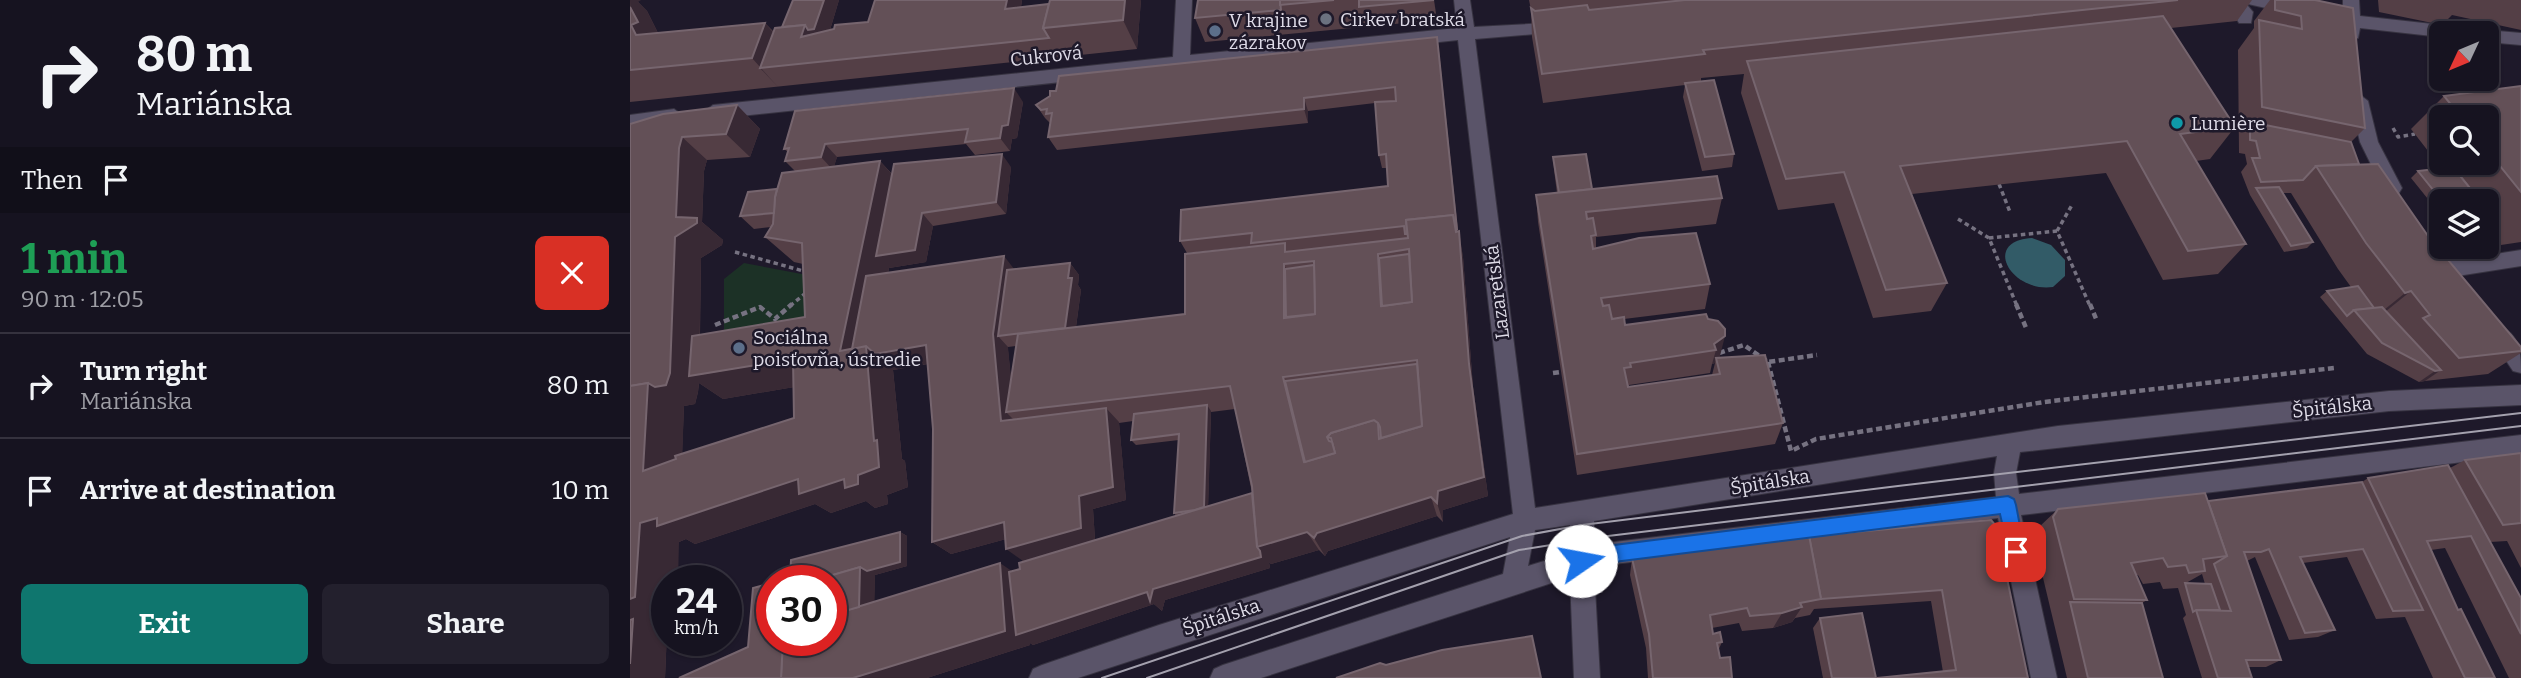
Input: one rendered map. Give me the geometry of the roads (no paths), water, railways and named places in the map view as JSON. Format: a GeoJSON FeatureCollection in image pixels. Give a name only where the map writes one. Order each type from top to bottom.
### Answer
{"type":"FeatureCollection","features":[{"type":"Feature","properties":{"kind":"street"},"geometry":{"type":"LineString","coordinates":[[1181,63],[1184,0]]}},
{"type":"Feature","properties":{"kind":"street","name":"Lazaretská"},"geometry":{"type":"LineString","coordinates":[[1461,0],[1525,521],[1513,583]]}},
{"type":"Feature","properties":{"kind":"street"},"geometry":{"type":"LineString","coordinates":[[2233,0],[2244,12],[2245,19]]}},
{"type":"Feature","properties":{"kind":"street"},"geometry":{"type":"LineString","coordinates":[[2254,0],[2351,20],[2429,29]]}},
{"type":"Feature","properties":{"kind":"street"},"geometry":{"type":"LineString","coordinates":[[2351,0],[2353,48]]}},
{"type":"Feature","properties":{"kind":"street","name":"Cukrová"},"geometry":{"type":"LineString","coordinates":[[630,122],[1036,85],[1181,63],[1580,24]]}},
{"type":"Feature","properties":{"kind":"street"},"geometry":{"type":"LineString","coordinates":[[2499,37],[2521,39]]}},
{"type":"Feature","properties":{"kind":"street"},"geometry":{"type":"LineString","coordinates":[[2356,83],[2369,142],[2404,206]]}},
{"type":"Feature","properties":{"kind":"street"},"geometry":{"type":"LineString","coordinates":[[2451,269],[2521,258]]}},
{"type":"Feature","properties":{"kind":"street"},"geometry":{"type":"LineString","coordinates":[[2443,259],[2466,290]]}},
{"type":"Feature","properties":{"kind":"street"},"geometry":{"type":"LineString","coordinates":[[2488,321],[2521,365]]}},
{"type":"Feature","properties":{"kind":"street","name":"Špitálska"},"geometry":{"type":"LineString","coordinates":[[1042,678],[1159,637],[1525,521],[2011,442],[2389,401],[2521,395]]}},
{"type":"Feature","properties":{"kind":"street"},"geometry":{"type":"LineString","coordinates":[[2011,442],[2005,474],[2008,505],[2044,678]]}},
{"type":"Feature","properties":{"kind":"street"},"geometry":{"type":"LineString","coordinates":[[1223,678],[1581,561],[1625,552],[2521,445]]}},
{"type":"Feature","properties":{"kind":"street"},"geometry":{"type":"LineString","coordinates":[[1582,511],[1581,561],[1587,678]]}},
{"type":"Feature","properties":{"kind":"water"},"geometry":{"type":"Polygon","coordinates":[[[2032,238],[2051,245],[2065,260],[2065,276],[2053,287],[2038,287],[2025,282],[2014,275],[2008,266],[2005,256],[2008,248],[2017,241],[2032,238]]]}},
{"type":"Feature","properties":{"kind":"tram line"},"geometry":{"type":"LineString","coordinates":[[1102,678],[1522,536],[1582,525],[1898,486],[2521,413]]}},
{"type":"Feature","properties":{"kind":"tram line"},"geometry":{"type":"LineString","coordinates":[[1147,678],[1519,550],[1608,536],[2521,426]]}},
{"type":"Feature","properties":{"kind":"place","name":"Cirkev bratská"},"geometry":{"type":"Point","coordinates":[1326,19]}},
{"type":"Feature","properties":{"kind":"place","name":"V krajine zázrakov"},"geometry":{"type":"Point","coordinates":[1215,31]}},
{"type":"Feature","properties":{"kind":"place","name":"Lumière"},"geometry":{"type":"Point","coordinates":[2177,123]}},
{"type":"Feature","properties":{"kind":"place","name":"Sociálna poisťovňa, ústredie"},"geometry":{"type":"Point","coordinates":[739,348]}}]}
